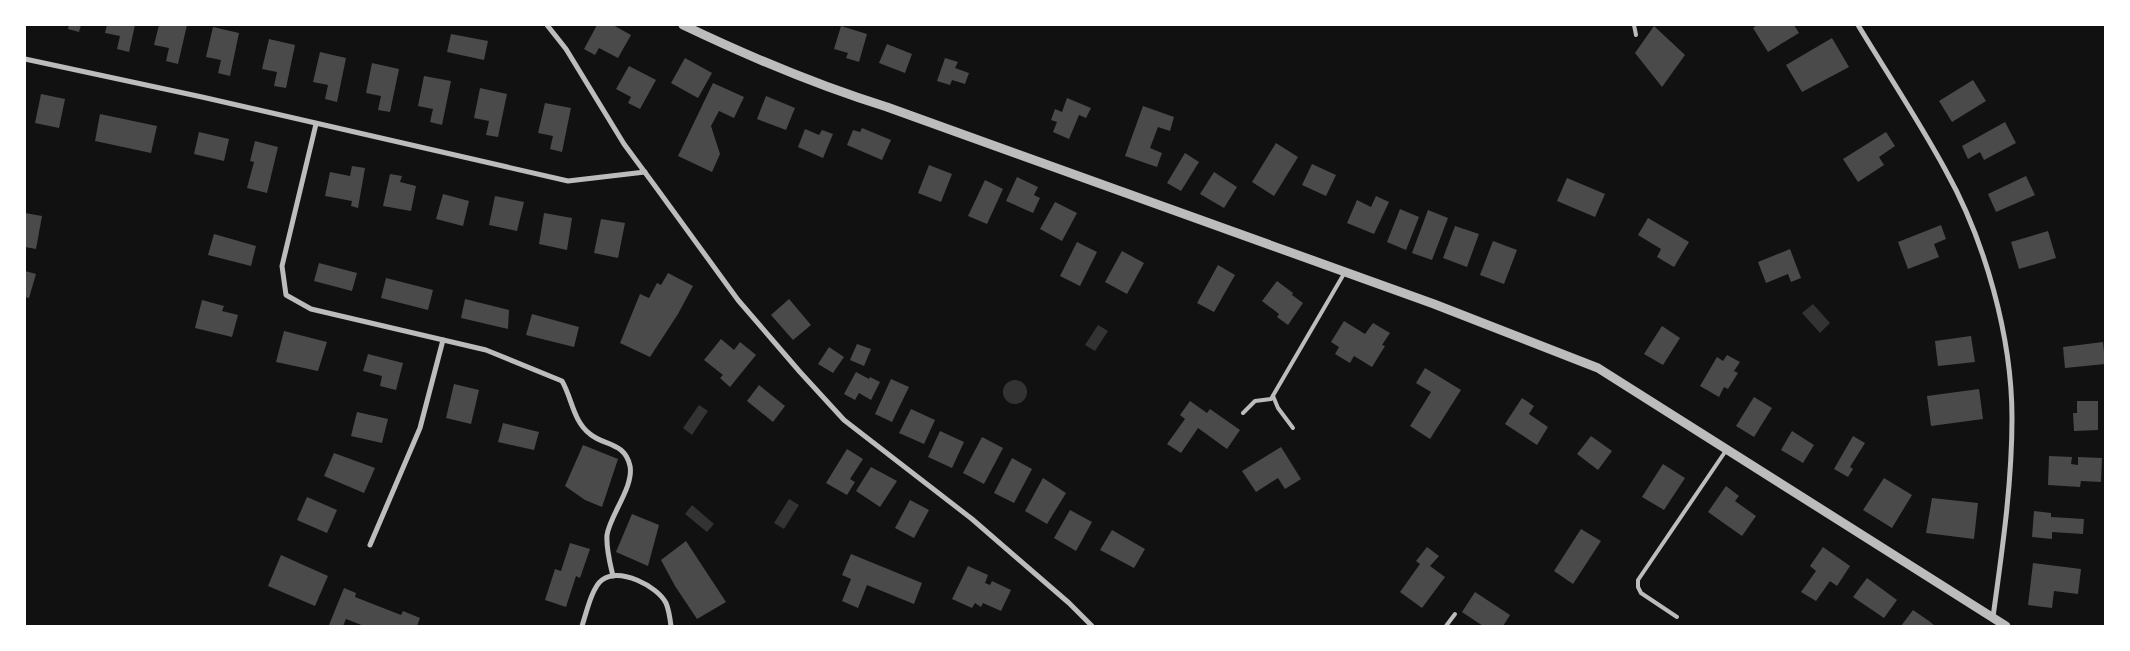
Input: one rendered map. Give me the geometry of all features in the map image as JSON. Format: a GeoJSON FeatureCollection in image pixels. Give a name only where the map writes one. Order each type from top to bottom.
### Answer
{"type":"FeatureCollection","features":[{"type":"Feature","properties":{"kind":"street"},"geometry":{"type":"LineString","coordinates":[[547,25],[566,49],[624,144],[738,300],[844,420],[972,519],[1069,603],[1092,626]]}},
{"type":"Feature","properties":{"kind":"street"},"geometry":{"type":"LineString","coordinates":[[683,25],[749,57],[838,92],[887,107],[1434,304],[1598,368],[2006,626]]}},
{"type":"Feature","properties":{"kind":"street"},"geometry":{"type":"LineString","coordinates":[[1858,25],[1947,172],[1985,262],[1996,299],[2009,375],[2012,416],[2009,497],[1992,618]]}},
{"type":"Feature","properties":{"kind":"street"},"geometry":{"type":"LineString","coordinates":[[25,58],[568,181],[644,172]]}},
{"type":"Feature","properties":{"kind":"street"},"geometry":{"type":"LineString","coordinates":[[316,124],[282,266],[286,295],[311,309],[486,350],[562,381],[569,392],[575,415],[590,435],[610,443],[623,451],[630,467],[627,487],[608,533],[607,551],[613,576]]}},
{"type":"Feature","properties":{"kind":"street"},"geometry":{"type":"LineString","coordinates":[[370,545],[420,428],[443,340]]}},
{"type":"Feature","properties":{"kind":"street"},"geometry":{"type":"LineString","coordinates":[[582,626],[593,592],[602,580],[613,576],[636,578],[650,587],[665,601],[671,626]]}},
{"type":"Feature","properties":{"kind":"lane"},"geometry":{"type":"LineString","coordinates":[[1634,25],[1636,35]]}},
{"type":"Feature","properties":{"kind":"lane"},"geometry":{"type":"LineString","coordinates":[[1244,413],[1255,401],[1271,399],[1345,272]]}},
{"type":"Feature","properties":{"kind":"lane"},"geometry":{"type":"LineString","coordinates":[[1273,396],[1278,408],[1292,428]]}},
{"type":"Feature","properties":{"kind":"lane"},"geometry":{"type":"LineString","coordinates":[[1676,617],[1641,592],[1638,587],[1638,580],[1727,449]]}},
{"type":"Feature","properties":{"kind":"lane"},"geometry":{"type":"LineString","coordinates":[[1446,626],[1455,614]]}},
{"type":"Feature","properties":{"kind":"shaded area"},"geometry":{"type":"Polygon","coordinates":[[[1813,304],[1830,323],[1820,333],[1802,313],[1813,304]]]}},
{"type":"Feature","properties":{"kind":"shaded area"},"geometry":{"type":"Polygon","coordinates":[[[1098,325],[1108,331],[1095,351],[1085,345],[1098,325]]]}},
{"type":"Feature","properties":{"kind":"shaded area"},"geometry":{"type":"Polygon","coordinates":[[[1015,380],[1023,384],[1027,392],[1023,400],[1015,404],[1007,400],[1003,392],[1007,384],[1015,380]]]}},
{"type":"Feature","properties":{"kind":"shaded area"},"geometry":{"type":"Polygon","coordinates":[[[699,405],[708,411],[692,435],[683,428],[699,405]]]}},
{"type":"Feature","properties":{"kind":"shaded area"},"geometry":{"type":"Polygon","coordinates":[[[789,499],[799,505],[784,529],[774,523],[789,499]]]}},
{"type":"Feature","properties":{"kind":"shaded area"},"geometry":{"type":"Polygon","coordinates":[[[692,505],[714,524],[707,532],[685,514],[692,505]]]}},
{"type":"Feature","properties":{"kind":"building"},"geometry":{"type":"Polygon","coordinates":[[[69,25],[81,25],[79,32],[68,29],[69,25]]]}},
{"type":"Feature","properties":{"kind":"building"},"geometry":{"type":"Polygon","coordinates":[[[107,25],[135,25],[129,52],[117,49],[120,36],[105,33],[107,25]]]}},
{"type":"Feature","properties":{"kind":"building"},"geometry":{"type":"Polygon","coordinates":[[[159,25],[187,25],[178,64],[166,61],[169,48],[154,45],[159,25]]]}},
{"type":"Feature","properties":{"kind":"building"},"geometry":{"type":"Polygon","coordinates":[[[597,25],[613,25],[631,35],[618,58],[599,48],[595,55],[584,49],[597,25]]]}},
{"type":"Feature","properties":{"kind":"building"},"geometry":{"type":"Polygon","coordinates":[[[1757,25],[1794,25],[1799,33],[1768,52],[1753,28],[1757,25]]]}},
{"type":"Feature","properties":{"kind":"building"},"geometry":{"type":"Polygon","coordinates":[[[841,26],[867,34],[859,62],[846,58],[848,53],[834,49],[841,26]]]}},
{"type":"Feature","properties":{"kind":"building"},"geometry":{"type":"Polygon","coordinates":[[[1654,26],[1685,55],[1662,87],[1635,53],[1654,26]]]}},
{"type":"Feature","properties":{"kind":"building"},"geometry":{"type":"Polygon","coordinates":[[[213,27],[239,33],[230,76],[218,73],[221,60],[206,57],[213,27]]]}},
{"type":"Feature","properties":{"kind":"building"},"geometry":{"type":"Polygon","coordinates":[[[451,34],[488,41],[484,60],[447,52],[451,34]]]}},
{"type":"Feature","properties":{"kind":"building"},"geometry":{"type":"Polygon","coordinates":[[[1832,38],[1849,67],[1802,92],[1786,65],[1832,38]]]}},
{"type":"Feature","properties":{"kind":"building"},"geometry":{"type":"Polygon","coordinates":[[[269,39],[295,45],[286,88],[274,86],[277,72],[262,69],[269,39]]]}},
{"type":"Feature","properties":{"kind":"building"},"geometry":{"type":"Polygon","coordinates":[[[887,44],[912,54],[905,73],[879,63],[887,44]]]}},
{"type":"Feature","properties":{"kind":"building"},"geometry":{"type":"Polygon","coordinates":[[[320,52],[346,58],[337,102],[325,99],[328,85],[313,82],[320,52]]]}},
{"type":"Feature","properties":{"kind":"building"},"geometry":{"type":"Polygon","coordinates":[[[685,58],[712,73],[698,98],[671,83],[685,58]]]}},
{"type":"Feature","properties":{"kind":"building"},"geometry":{"type":"Polygon","coordinates":[[[945,58],[958,62],[955,68],[969,73],[965,84],[952,80],[950,85],[937,81],[945,58]]]}},
{"type":"Feature","properties":{"kind":"building"},"geometry":{"type":"Polygon","coordinates":[[[372,63],[399,69],[390,112],[378,110],[381,96],[366,93],[372,63]]]}},
{"type":"Feature","properties":{"kind":"building"},"geometry":{"type":"Polygon","coordinates":[[[629,66],[656,80],[640,109],[628,103],[631,97],[616,89],[629,66]]]}},
{"type":"Feature","properties":{"kind":"building"},"geometry":{"type":"Polygon","coordinates":[[[424,76],[451,81],[442,125],[430,122],[433,109],[418,106],[424,76]]]}},
{"type":"Feature","properties":{"kind":"building"},"geometry":{"type":"Polygon","coordinates":[[[1973,80],[1986,101],[1952,122],[1939,101],[1973,80]]]}},
{"type":"Feature","properties":{"kind":"building"},"geometry":{"type":"Polygon","coordinates":[[[713,83],[744,97],[734,118],[719,111],[711,126],[720,154],[712,172],[678,156],[713,83]]]}},
{"type":"Feature","properties":{"kind":"building"},"geometry":{"type":"Polygon","coordinates":[[[480,88],[507,94],[498,137],[486,135],[489,121],[474,118],[480,88]]]}},
{"type":"Feature","properties":{"kind":"building"},"geometry":{"type":"Polygon","coordinates":[[[41,94],[65,99],[59,128],[35,123],[41,94]]]}},
{"type":"Feature","properties":{"kind":"building"},"geometry":{"type":"Polygon","coordinates":[[[766,96],[795,108],[786,130],[757,119],[766,96]]]}},
{"type":"Feature","properties":{"kind":"building"},"geometry":{"type":"Polygon","coordinates":[[[1067,98],[1091,108],[1086,118],[1079,115],[1069,139],[1053,132],[1057,122],[1051,120],[1055,109],[1062,112],[1067,98]]]}},
{"type":"Feature","properties":{"kind":"building"},"geometry":{"type":"Polygon","coordinates":[[[545,103],[571,108],[562,152],[550,149],[553,136],[538,133],[545,103]]]}},
{"type":"Feature","properties":{"kind":"building"},"geometry":{"type":"Polygon","coordinates":[[[1143,106],[1174,117],[1170,131],[1158,127],[1150,148],[1162,153],[1157,167],[1125,156],[1143,106]]]}},
{"type":"Feature","properties":{"kind":"building"},"geometry":{"type":"Polygon","coordinates":[[[100,114],[157,126],[151,153],[95,141],[100,114]]]}},
{"type":"Feature","properties":{"kind":"building"},"geometry":{"type":"Polygon","coordinates":[[[2005,122],[2016,143],[1984,160],[1980,152],[1968,159],[1962,146],[2005,122]]]}},
{"type":"Feature","properties":{"kind":"building"},"geometry":{"type":"Polygon","coordinates":[[[862,128],[891,140],[882,160],[847,145],[853,130],[860,132],[862,128]]]}},
{"type":"Feature","properties":{"kind":"building"},"geometry":{"type":"Polygon","coordinates":[[[805,129],[819,135],[822,130],[833,134],[823,158],[798,147],[805,129]]]}},
{"type":"Feature","properties":{"kind":"building"},"geometry":{"type":"Polygon","coordinates":[[[199,132],[229,139],[224,161],[194,154],[199,132]]]}},
{"type":"Feature","properties":{"kind":"building"},"geometry":{"type":"Polygon","coordinates":[[[1886,132],[1895,146],[1879,157],[1884,165],[1858,182],[1843,159],[1886,132]]]}},
{"type":"Feature","properties":{"kind":"building"},"geometry":{"type":"Polygon","coordinates":[[[255,141],[278,147],[267,193],[247,188],[254,162],[250,161],[255,141]]]}},
{"type":"Feature","properties":{"kind":"building"},"geometry":{"type":"Polygon","coordinates":[[[1276,143],[1298,157],[1274,196],[1252,182],[1276,143]]]}},
{"type":"Feature","properties":{"kind":"building"},"geometry":{"type":"Polygon","coordinates":[[[1185,153],[1199,162],[1181,191],[1167,183],[1185,153]]]}},
{"type":"Feature","properties":{"kind":"building"},"geometry":{"type":"Polygon","coordinates":[[[1312,164],[1336,175],[1326,196],[1302,185],[1312,164]]]}},
{"type":"Feature","properties":{"kind":"building"},"geometry":{"type":"Polygon","coordinates":[[[929,165],[952,174],[941,202],[918,193],[929,165]]]}},
{"type":"Feature","properties":{"kind":"building"},"geometry":{"type":"Polygon","coordinates":[[[352,166],[365,168],[358,208],[351,206],[352,201],[325,196],[330,172],[350,176],[352,166]]]}},
{"type":"Feature","properties":{"kind":"building"},"geometry":{"type":"Polygon","coordinates":[[[1214,172],[1237,187],[1224,208],[1200,194],[1214,172]]]}},
{"type":"Feature","properties":{"kind":"building"},"geometry":{"type":"Polygon","coordinates":[[[390,174],[402,176],[400,182],[416,186],[411,211],[383,206],[390,174]]]}},
{"type":"Feature","properties":{"kind":"building"},"geometry":{"type":"Polygon","coordinates":[[[2026,176],[2035,195],[1996,212],[1988,194],[2026,176]]]}},
{"type":"Feature","properties":{"kind":"building"},"geometry":{"type":"Polygon","coordinates":[[[1017,177],[1038,187],[1034,195],[1040,198],[1033,213],[1006,201],[1017,177]]]}},
{"type":"Feature","properties":{"kind":"building"},"geometry":{"type":"Polygon","coordinates":[[[1567,178],[1605,194],[1595,217],[1557,201],[1567,178]]]}},
{"type":"Feature","properties":{"kind":"building"},"geometry":{"type":"Polygon","coordinates":[[[985,180],[1003,189],[987,224],[968,216],[985,180]]]}},
{"type":"Feature","properties":{"kind":"building"},"geometry":{"type":"Polygon","coordinates":[[[443,194],[469,201],[463,226],[436,219],[443,194]]]}},
{"type":"Feature","properties":{"kind":"building"},"geometry":{"type":"Polygon","coordinates":[[[495,196],[524,202],[517,231],[489,225],[495,196]]]}},
{"type":"Feature","properties":{"kind":"building"},"geometry":{"type":"Polygon","coordinates":[[[1376,196],[1389,202],[1374,234],[1347,223],[1357,200],[1371,207],[1376,196]]]}},
{"type":"Feature","properties":{"kind":"building"},"geometry":{"type":"Polygon","coordinates":[[[1055,202],[1077,213],[1062,241],[1040,229],[1055,202]]]}},
{"type":"Feature","properties":{"kind":"building"},"geometry":{"type":"Polygon","coordinates":[[[1400,209],[1419,217],[1406,250],[1387,242],[1400,209]]]}},
{"type":"Feature","properties":{"kind":"building"},"geometry":{"type":"Polygon","coordinates":[[[1428,210],[1448,218],[1432,260],[1412,253],[1428,210]]]}},
{"type":"Feature","properties":{"kind":"building"},"geometry":{"type":"Polygon","coordinates":[[[25,213],[42,216],[36,249],[25,247],[25,213]]]}},
{"type":"Feature","properties":{"kind":"building"},"geometry":{"type":"Polygon","coordinates":[[[544,213],[572,218],[567,250],[539,244],[544,213]]]}},
{"type":"Feature","properties":{"kind":"building"},"geometry":{"type":"Polygon","coordinates":[[[1648,218],[1689,242],[1674,267],[1657,257],[1661,249],[1638,235],[1648,218]]]}},
{"type":"Feature","properties":{"kind":"building"},"geometry":{"type":"Polygon","coordinates":[[[601,219],[625,223],[618,258],[594,253],[601,219]]]}},
{"type":"Feature","properties":{"kind":"building"},"geometry":{"type":"Polygon","coordinates":[[[1941,225],[1946,239],[1934,244],[1939,257],[1908,269],[1898,242],[1941,225]]]}},
{"type":"Feature","properties":{"kind":"building"},"geometry":{"type":"Polygon","coordinates":[[[1455,226],[1479,234],[1467,267],[1443,258],[1455,226]]]}},
{"type":"Feature","properties":{"kind":"building"},"geometry":{"type":"Polygon","coordinates":[[[2048,231],[2056,258],[2019,269],[2011,242],[2048,231]]]}},
{"type":"Feature","properties":{"kind":"building"},"geometry":{"type":"Polygon","coordinates":[[[214,234],[256,246],[251,266],[208,255],[214,234]]]}},
{"type":"Feature","properties":{"kind":"building"},"geometry":{"type":"Polygon","coordinates":[[[1493,241],[1517,250],[1504,284],[1480,275],[1493,241]]]}},
{"type":"Feature","properties":{"kind":"building"},"geometry":{"type":"Polygon","coordinates":[[[1077,242],[1097,252],[1080,286],[1060,276],[1077,242]]]}},
{"type":"Feature","properties":{"kind":"building"},"geometry":{"type":"Polygon","coordinates":[[[1790,249],[1801,278],[1791,282],[1788,274],[1766,283],[1758,262],[1790,249]]]}},
{"type":"Feature","properties":{"kind":"building"},"geometry":{"type":"Polygon","coordinates":[[[1122,251],[1144,263],[1127,294],[1105,282],[1122,251]]]}},
{"type":"Feature","properties":{"kind":"building"},"geometry":{"type":"Polygon","coordinates":[[[319,263],[357,273],[352,291],[314,281],[319,263]]]}},
{"type":"Feature","properties":{"kind":"building"},"geometry":{"type":"Polygon","coordinates":[[[1218,265],[1235,275],[1214,312],[1197,303],[1218,265]]]}},
{"type":"Feature","properties":{"kind":"building"},"geometry":{"type":"Polygon","coordinates":[[[25,271],[36,274],[29,298],[25,297],[25,271]]]}},
{"type":"Feature","properties":{"kind":"building"},"geometry":{"type":"Polygon","coordinates":[[[668,273],[693,286],[678,314],[650,357],[620,343],[640,294],[649,298],[657,283],[661,285],[668,273]]]}},
{"type":"Feature","properties":{"kind":"building"},"geometry":{"type":"Polygon","coordinates":[[[386,278],[433,290],[428,310],[381,298],[386,278]]]}},
{"type":"Feature","properties":{"kind":"building"},"geometry":{"type":"Polygon","coordinates":[[[1277,281],[1303,303],[1288,325],[1277,317],[1279,314],[1262,301],[1277,281]]]}},
{"type":"Feature","properties":{"kind":"building"},"geometry":{"type":"Polygon","coordinates":[[[465,299],[509,310],[508,329],[461,318],[465,299]]]}},
{"type":"Feature","properties":{"kind":"building"},"geometry":{"type":"Polygon","coordinates":[[[789,299],[811,325],[793,340],[771,315],[789,299]]]}},
{"type":"Feature","properties":{"kind":"building"},"geometry":{"type":"Polygon","coordinates":[[[202,300],[224,306],[222,311],[238,315],[232,337],[195,328],[202,300]]]}},
{"type":"Feature","properties":{"kind":"building"},"geometry":{"type":"Polygon","coordinates":[[[532,314],[579,327],[574,347],[526,335],[532,314]]]}},
{"type":"Feature","properties":{"kind":"building"},"geometry":{"type":"Polygon","coordinates":[[[1344,321],[1365,334],[1373,323],[1390,333],[1382,345],[1385,346],[1372,367],[1354,356],[1350,363],[1335,354],[1339,347],[1331,342],[1344,321]]]}},
{"type":"Feature","properties":{"kind":"building"},"geometry":{"type":"Polygon","coordinates":[[[1662,326],[1680,338],[1663,365],[1644,354],[1662,326]]]}},
{"type":"Feature","properties":{"kind":"building"},"geometry":{"type":"Polygon","coordinates":[[[284,331],[327,342],[318,371],[276,362],[284,331]]]}},
{"type":"Feature","properties":{"kind":"building"},"geometry":{"type":"Polygon","coordinates":[[[1971,336],[1975,362],[1938,366],[1935,341],[1971,336]]]}},
{"type":"Feature","properties":{"kind":"building"},"geometry":{"type":"Polygon","coordinates":[[[721,339],[734,350],[740,342],[756,355],[730,387],[720,378],[723,375],[704,360],[721,339]]]}},
{"type":"Feature","properties":{"kind":"building"},"geometry":{"type":"Polygon","coordinates":[[[2103,342],[2105,364],[2065,368],[2063,347],[2103,342]]]}},
{"type":"Feature","properties":{"kind":"building"},"geometry":{"type":"Polygon","coordinates":[[[857,344],[871,349],[864,366],[850,360],[857,344]]]}},
{"type":"Feature","properties":{"kind":"building"},"geometry":{"type":"Polygon","coordinates":[[[829,347],[844,357],[833,373],[818,364],[829,347]]]}},
{"type":"Feature","properties":{"kind":"building"},"geometry":{"type":"Polygon","coordinates":[[[368,354],[403,363],[396,390],[380,386],[382,376],[363,371],[368,354]]]}},
{"type":"Feature","properties":{"kind":"building"},"geometry":{"type":"Polygon","coordinates":[[[1727,355],[1740,362],[1734,371],[1738,373],[1728,389],[1724,387],[1719,397],[1700,386],[1717,357],[1723,361],[1727,355]]]}},
{"type":"Feature","properties":{"kind":"building"},"geometry":{"type":"Polygon","coordinates":[[[1425,368],[1461,390],[1430,439],[1410,426],[1431,392],[1416,383],[1425,368]]]}},
{"type":"Feature","properties":{"kind":"building"},"geometry":{"type":"Polygon","coordinates":[[[856,372],[880,382],[871,400],[859,393],[855,400],[844,394],[856,372]]]}},
{"type":"Feature","properties":{"kind":"building"},"geometry":{"type":"Polygon","coordinates":[[[891,379],[909,387],[892,422],[875,414],[891,379]]]}},
{"type":"Feature","properties":{"kind":"building"},"geometry":{"type":"Polygon","coordinates":[[[454,384],[479,390],[471,424],[446,418],[454,384]]]}},
{"type":"Feature","properties":{"kind":"building"},"geometry":{"type":"Polygon","coordinates":[[[759,385],[785,406],[773,422],[747,401],[759,385]]]}},
{"type":"Feature","properties":{"kind":"building"},"geometry":{"type":"Polygon","coordinates":[[[1979,389],[1983,419],[1931,426],[1927,396],[1979,389]]]}},
{"type":"Feature","properties":{"kind":"building"},"geometry":{"type":"Polygon","coordinates":[[[1754,397],[1772,408],[1754,437],[1736,426],[1754,397]]]}},
{"type":"Feature","properties":{"kind":"building"},"geometry":{"type":"Polygon","coordinates":[[[1522,398],[1534,406],[1529,414],[1548,427],[1537,445],[1505,424],[1522,398]]]}},
{"type":"Feature","properties":{"kind":"building"},"geometry":{"type":"Polygon","coordinates":[[[1190,401],[1207,413],[1210,409],[1240,430],[1227,449],[1198,428],[1181,453],[1167,444],[1185,419],[1180,415],[1190,401]]]}},
{"type":"Feature","properties":{"kind":"building"},"geometry":{"type":"Polygon","coordinates":[[[2077,401],[2098,401],[2098,430],[2074,431],[2073,413],[2077,413],[2077,401]]]}},
{"type":"Feature","properties":{"kind":"building"},"geometry":{"type":"Polygon","coordinates":[[[911,409],[935,420],[924,444],[899,433],[911,409]]]}},
{"type":"Feature","properties":{"kind":"building"},"geometry":{"type":"Polygon","coordinates":[[[357,412],[388,419],[382,443],[351,436],[357,412]]]}},
{"type":"Feature","properties":{"kind":"building"},"geometry":{"type":"Polygon","coordinates":[[[503,423],[539,432],[534,450],[498,442],[503,423]]]}},
{"type":"Feature","properties":{"kind":"building"},"geometry":{"type":"Polygon","coordinates":[[[940,431],[964,442],[952,468],[928,457],[940,431]]]}},
{"type":"Feature","properties":{"kind":"building"},"geometry":{"type":"Polygon","coordinates":[[[1792,431],[1814,445],[1803,463],[1781,450],[1792,431]]]}},
{"type":"Feature","properties":{"kind":"building"},"geometry":{"type":"Polygon","coordinates":[[[1591,436],[1612,451],[1598,470],[1577,454],[1591,436]]]}},
{"type":"Feature","properties":{"kind":"building"},"geometry":{"type":"Polygon","coordinates":[[[1853,436],[1865,443],[1850,467],[1853,469],[1848,477],[1834,469],[1853,436]]]}},
{"type":"Feature","properties":{"kind":"building"},"geometry":{"type":"Polygon","coordinates":[[[982,437],[1003,448],[984,484],[963,473],[982,437]]]}},
{"type":"Feature","properties":{"kind":"building"},"geometry":{"type":"Polygon","coordinates":[[[583,445],[618,459],[602,507],[585,500],[565,486],[583,445]]]}},
{"type":"Feature","properties":{"kind":"building"},"geometry":{"type":"Polygon","coordinates":[[[1281,447],[1301,479],[1285,489],[1278,478],[1256,492],[1242,471],[1281,447]]]}},
{"type":"Feature","properties":{"kind":"building"},"geometry":{"type":"Polygon","coordinates":[[[847,449],[863,459],[850,479],[855,482],[847,495],[826,483],[847,449]]]}},
{"type":"Feature","properties":{"kind":"building"},"geometry":{"type":"Polygon","coordinates":[[[334,453],[375,468],[364,493],[324,476],[334,453]]]}},
{"type":"Feature","properties":{"kind":"building"},"geometry":{"type":"Polygon","coordinates":[[[2049,456],[2072,457],[2071,464],[2078,465],[2078,457],[2102,458],[2101,482],[2081,481],[2080,487],[2048,485],[2049,456]]]}},
{"type":"Feature","properties":{"kind":"building"},"geometry":{"type":"Polygon","coordinates":[[[1012,458],[1032,469],[1014,503],[994,493],[1012,458]]]}},
{"type":"Feature","properties":{"kind":"building"},"geometry":{"type":"Polygon","coordinates":[[[1663,464],[1685,478],[1664,510],[1642,497],[1663,464]]]}},
{"type":"Feature","properties":{"kind":"building"},"geometry":{"type":"Polygon","coordinates":[[[871,467],[897,481],[880,507],[856,491],[871,467]]]}},
{"type":"Feature","properties":{"kind":"building"},"geometry":{"type":"Polygon","coordinates":[[[1043,478],[1066,493],[1047,524],[1025,511],[1043,478]]]}},
{"type":"Feature","properties":{"kind":"building"},"geometry":{"type":"Polygon","coordinates":[[[1884,478],[1912,495],[1892,528],[1863,510],[1884,478]]]}},
{"type":"Feature","properties":{"kind":"building"},"geometry":{"type":"Polygon","coordinates":[[[1726,486],[1739,496],[1735,501],[1756,516],[1742,536],[1708,512],[1726,486]]]}},
{"type":"Feature","properties":{"kind":"building"},"geometry":{"type":"Polygon","coordinates":[[[307,497],[337,510],[327,533],[297,520],[307,497]]]}},
{"type":"Feature","properties":{"kind":"building"},"geometry":{"type":"Polygon","coordinates":[[[1932,498],[1978,503],[1974,539],[1926,533],[1932,498]]]}},
{"type":"Feature","properties":{"kind":"building"},"geometry":{"type":"Polygon","coordinates":[[[910,500],[929,510],[914,538],[895,528],[910,500]]]}},
{"type":"Feature","properties":{"kind":"building"},"geometry":{"type":"Polygon","coordinates":[[[1070,510],[1092,522],[1076,551],[1054,538],[1070,510]]]}},
{"type":"Feature","properties":{"kind":"building"},"geometry":{"type":"Polygon","coordinates":[[[2034,511],[2051,513],[2051,517],[2084,519],[2083,534],[2052,532],[2052,539],[2032,537],[2034,511]]]}},
{"type":"Feature","properties":{"kind":"building"},"geometry":{"type":"Polygon","coordinates":[[[632,514],[659,525],[648,566],[616,552],[632,514]]]}},
{"type":"Feature","properties":{"kind":"building"},"geometry":{"type":"Polygon","coordinates":[[[1581,529],[1601,541],[1573,584],[1554,571],[1581,529]]]}},
{"type":"Feature","properties":{"kind":"building"},"geometry":{"type":"Polygon","coordinates":[[[1112,530],[1145,549],[1134,568],[1100,550],[1112,530]]]}},
{"type":"Feature","properties":{"kind":"building"},"geometry":{"type":"Polygon","coordinates":[[[686,541],[726,602],[697,619],[675,586],[661,560],[686,541]]]}},
{"type":"Feature","properties":{"kind":"building"},"geometry":{"type":"Polygon","coordinates":[[[570,543],[590,549],[580,578],[576,576],[566,607],[545,600],[555,569],[561,571],[570,543]]]}},
{"type":"Feature","properties":{"kind":"building"},"geometry":{"type":"Polygon","coordinates":[[[1427,547],[1439,556],[1430,566],[1445,577],[1422,608],[1400,592],[1420,564],[1416,561],[1427,547]]]}},
{"type":"Feature","properties":{"kind":"building"},"geometry":{"type":"Polygon","coordinates":[[[1823,547],[1850,566],[1837,586],[1830,581],[1816,601],[1801,592],[1816,571],[1810,566],[1823,547]]]}},
{"type":"Feature","properties":{"kind":"building"},"geometry":{"type":"Polygon","coordinates":[[[851,554],[922,583],[914,604],[867,585],[858,608],[842,601],[851,579],[842,575],[851,554]]]}},
{"type":"Feature","properties":{"kind":"building"},"geometry":{"type":"Polygon","coordinates":[[[281,555],[328,576],[315,606],[268,586],[281,555]]]}},
{"type":"Feature","properties":{"kind":"building"},"geometry":{"type":"Polygon","coordinates":[[[2033,563],[2081,569],[2078,594],[2054,591],[2052,608],[2028,605],[2033,563]]]}},
{"type":"Feature","properties":{"kind":"building"},"geometry":{"type":"Polygon","coordinates":[[[968,566],[988,575],[985,583],[990,585],[992,581],[1011,590],[1001,611],[983,603],[981,607],[975,603],[972,608],[952,599],[968,566]]]}},
{"type":"Feature","properties":{"kind":"building"},"geometry":{"type":"Polygon","coordinates":[[[1867,578],[1897,600],[1884,618],[1853,597],[1867,578]]]}},
{"type":"Feature","properties":{"kind":"building"},"geometry":{"type":"Polygon","coordinates":[[[344,588],[356,593],[355,597],[401,615],[403,611],[420,618],[417,626],[364,626],[346,619],[343,626],[329,625],[344,588]]]}},
{"type":"Feature","properties":{"kind":"building"},"geometry":{"type":"Polygon","coordinates":[[[1475,592],[1510,615],[1503,626],[1483,626],[1462,612],[1475,592]]]}},
{"type":"Feature","properties":{"kind":"building"},"geometry":{"type":"Polygon","coordinates":[[[1913,610],[1929,621],[1935,626],[1901,626],[1913,610]]]}}]}
